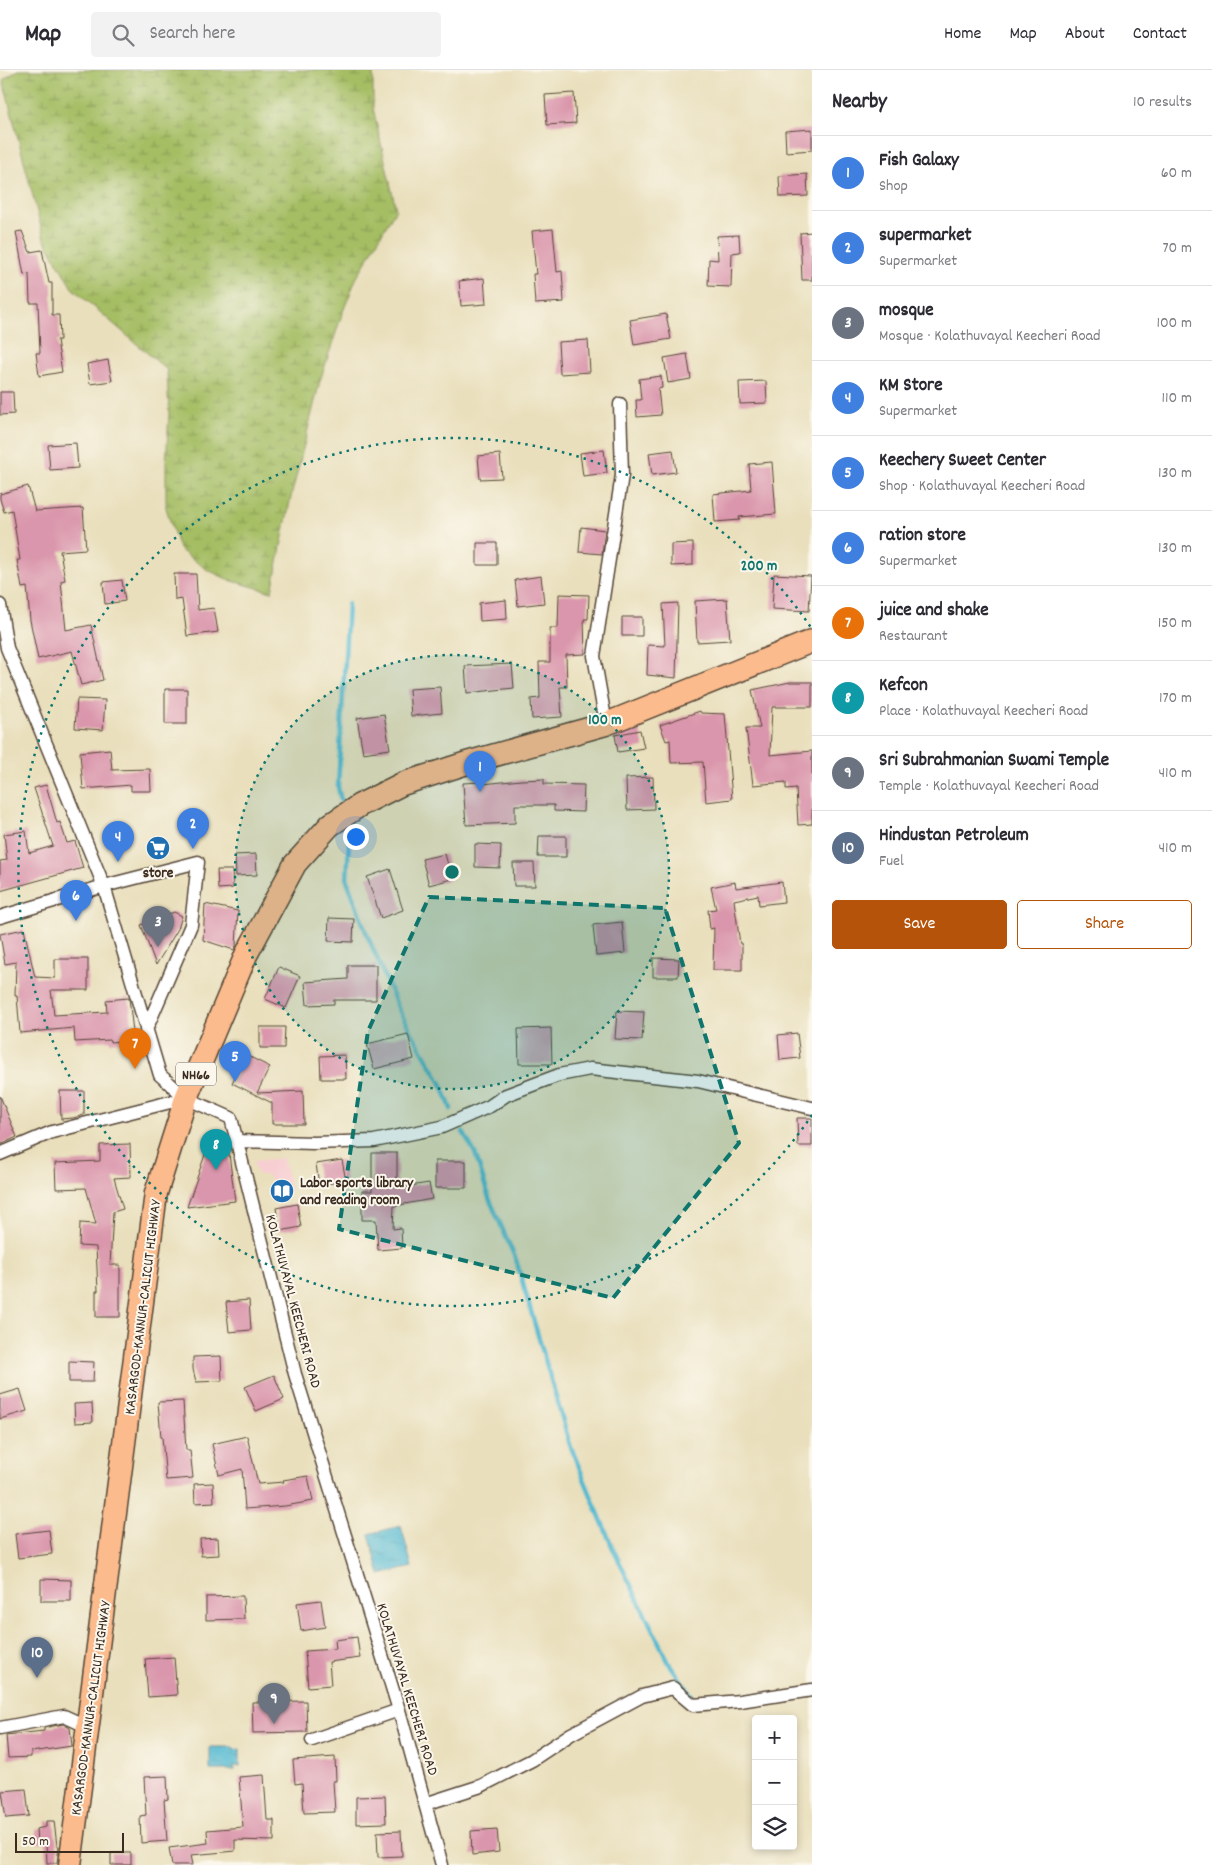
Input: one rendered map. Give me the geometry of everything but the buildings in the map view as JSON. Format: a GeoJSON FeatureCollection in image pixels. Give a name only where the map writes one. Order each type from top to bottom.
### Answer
{"type":"FeatureCollection","features":[{"type":"Feature","properties":{"kind":"highway","name":"KASARGOD-KANNUR-CALICUT HIGHWAY"},"geometry":{"type":"LineString","coordinates":[[70,1865],[156,1193],[186,1098],[246,955],[294,864],[330,825],[360,805],[402,784],[470,762],[606,724],[812,641]]}},
{"type":"Feature","properties":{"kind":"street"},"geometry":{"type":"LineString","coordinates":[[606,724],[594,656],[622,475],[620,404]]}},
{"type":"Feature","properties":{"kind":"street","name":"KOLATHUVAYAL KEECHERI ROAD"},"geometry":{"type":"LineString","coordinates":[[0,605],[7,648],[104,886],[160,1075],[186,1098],[230,1118],[295,1374],[399,1710],[442,1865]]}},
{"type":"Feature","properties":{"kind":"street"},"geometry":{"type":"LineString","coordinates":[[0,917],[104,886],[198,862],[191,925],[146,1030]]}},
{"type":"Feature","properties":{"kind":"street"},"geometry":{"type":"LineString","coordinates":[[236,1141],[314,1143],[374,1141],[442,1127],[490,1106],[506,1095],[560,1075],[590,1069],[698,1081],[812,1108]]}},
{"type":"Feature","properties":{"kind":"street"},"geometry":{"type":"LineString","coordinates":[[0,1154],[52,1132],[186,1098]]}},
{"type":"Feature","properties":{"kind":"street"},"geometry":{"type":"LineString","coordinates":[[425,1804],[480,1786],[532,1760],[571,1734],[642,1696],[673,1688],[693,1705],[812,1690]]}},
{"type":"Feature","properties":{"kind":"street"},"geometry":{"type":"LineString","coordinates":[[312,1740],[399,1710]]}},
{"type":"Feature","properties":{"kind":"street"},"geometry":{"type":"LineString","coordinates":[[0,1728],[64,1716],[88,1727]]}},
{"type":"Feature","properties":{"kind":"highlighted area"},"geometry":{"type":"Polygon","coordinates":[[[429,897],[665,908],[739,1143],[613,1298],[339,1229],[368,1031],[429,897]]]}},
{"type":"Feature","properties":{"kind":"shaded area"},"geometry":{"type":"Polygon","coordinates":[[[283,1158],[291,1191],[278,1196],[269,1176],[257,1174],[253,1161],[283,1158]]]}},
{"type":"Feature","properties":{"kind":"green space"},"geometry":{"type":"Polygon","coordinates":[[[18,70],[373,70],[373,108],[396,209],[356,279],[342,314],[320,381],[290,501],[272,592],[229,580],[206,569],[179,549],[166,508],[169,414],[167,370],[72,288],[44,239],[3,80],[18,70]]]}},
{"type":"Feature","properties":{"kind":"water"},"geometry":{"type":"Polygon","coordinates":[[[401,1526],[412,1567],[380,1575],[369,1534],[401,1526]]]}},
{"type":"Feature","properties":{"kind":"water"},"geometry":{"type":"Polygon","coordinates":[[[210,1747],[233,1747],[233,1750],[240,1749],[240,1766],[234,1766],[234,1770],[210,1770],[210,1747]]]}},
{"type":"Feature","properties":{"kind":"waterway"},"geometry":{"type":"LineString","coordinates":[[341,801],[338,787],[348,604]]}},
{"type":"Feature","properties":{"kind":"waterway"},"geometry":{"type":"LineString","coordinates":[[347,830],[349,840],[347,880],[366,932],[399,1010],[442,1085],[451,1109]]}},
{"type":"Feature","properties":{"kind":"waterway"},"geometry":{"type":"LineString","coordinates":[[463,1132],[475,1153],[489,1198],[516,1260],[570,1445],[614,1551],[669,1663],[692,1696]]}},
{"type":"Feature","properties":{"kind":"place","name":"Fish Galaxy"},"geometry":{"type":"Point","coordinates":[480,792]}},
{"type":"Feature","properties":{"kind":"place","name":"store"},"geometry":{"type":"Point","coordinates":[158,848]}},
{"type":"Feature","properties":{"kind":"place","name":"supermarket"},"geometry":{"type":"Point","coordinates":[193,849]}},
{"type":"Feature","properties":{"kind":"place","name":"KM Store"},"geometry":{"type":"Point","coordinates":[118,862]}},
{"type":"Feature","properties":{"kind":"place","name":"ration store"},"geometry":{"type":"Point","coordinates":[76,921]}},
{"type":"Feature","properties":{"kind":"place","name":"mosque"},"geometry":{"type":"Point","coordinates":[158,947]}},
{"type":"Feature","properties":{"kind":"place","name":"juice and shake"},"geometry":{"type":"Point","coordinates":[135,1069]}},
{"type":"Feature","properties":{"kind":"place","name":"Keechery Sweet Center"},"geometry":{"type":"Point","coordinates":[235,1082]}},
{"type":"Feature","properties":{"kind":"place","name":"Kefcon"},"geometry":{"type":"Point","coordinates":[216,1170]}},
{"type":"Feature","properties":{"kind":"place","name":"Labor sports library and reading room"},"geometry":{"type":"Point","coordinates":[282,1191]}},
{"type":"Feature","properties":{"kind":"place","name":"Hindustan Petroleum"},"geometry":{"type":"Point","coordinates":[37,1678]}},
{"type":"Feature","properties":{"kind":"place","name":"Sri Subrahmanian Swami Temple"},"geometry":{"type":"Point","coordinates":[274,1724]}}]}
